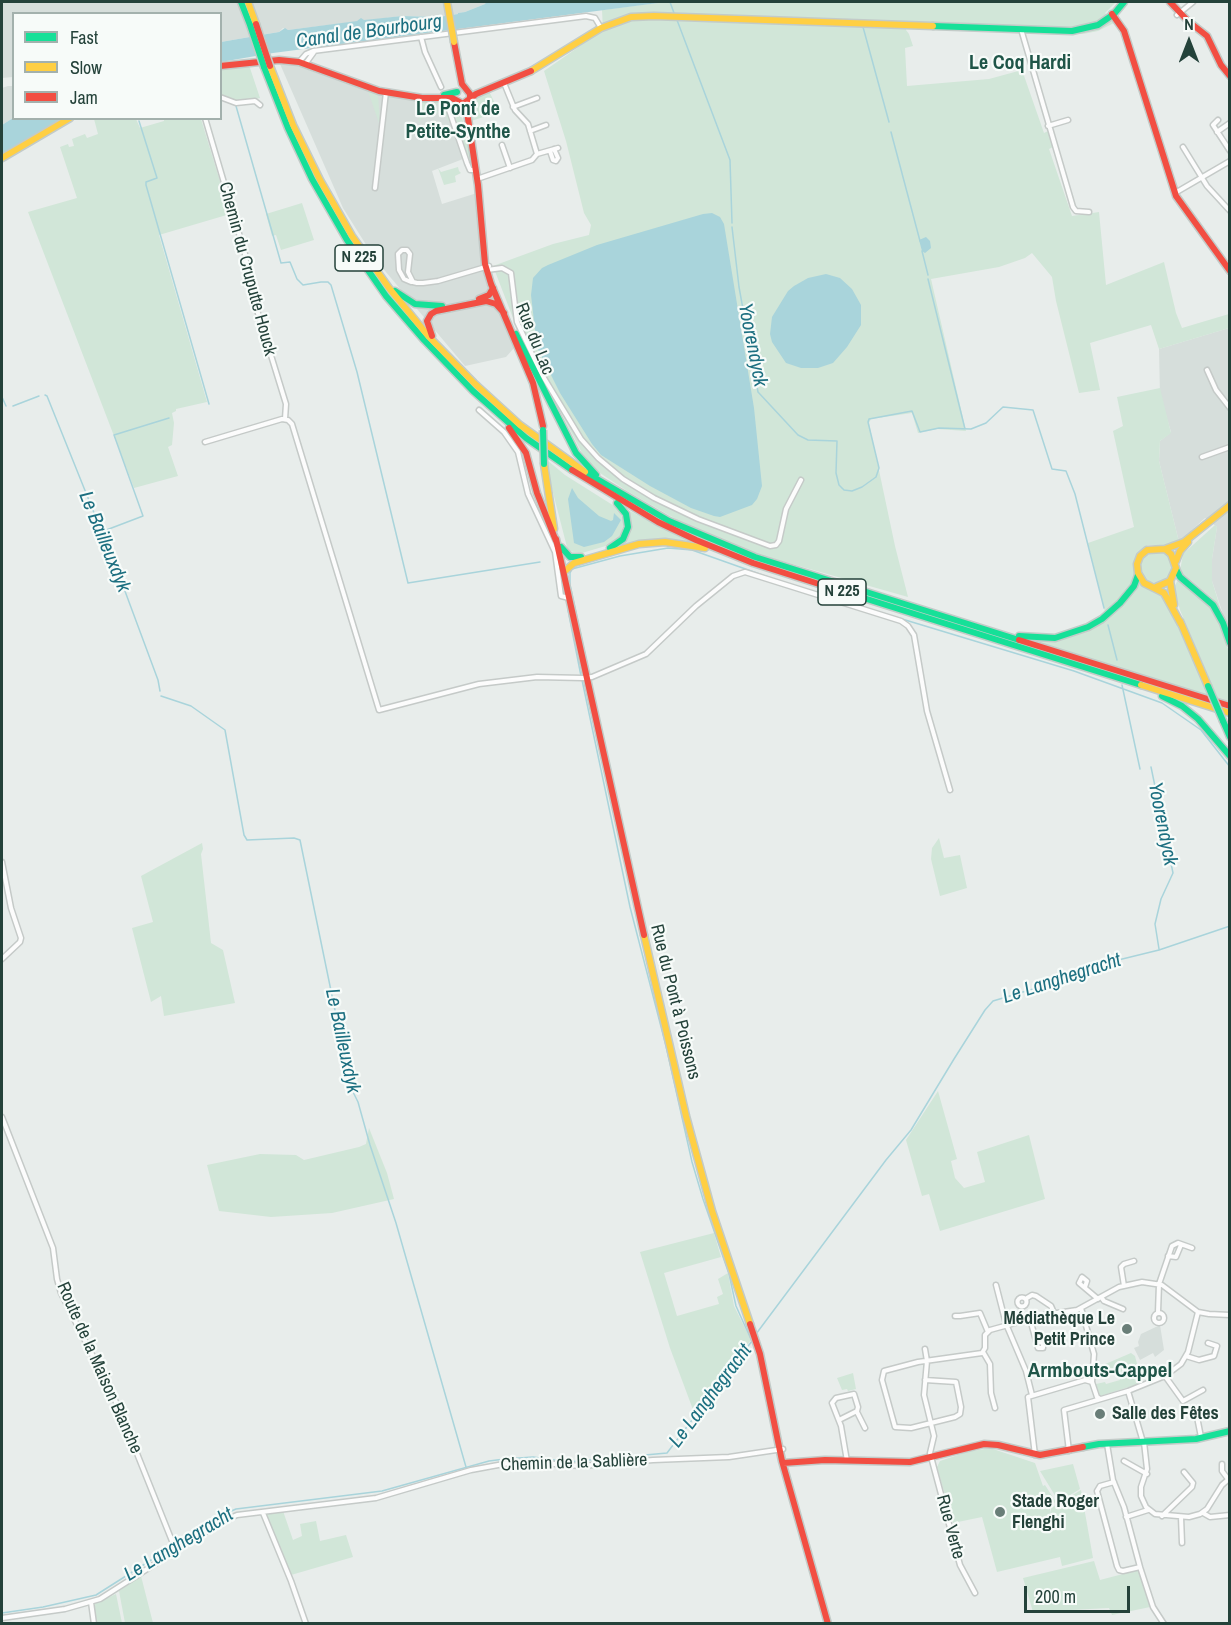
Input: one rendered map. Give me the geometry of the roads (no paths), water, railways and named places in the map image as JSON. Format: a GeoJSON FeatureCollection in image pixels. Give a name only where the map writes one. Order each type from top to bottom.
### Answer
{"type":"FeatureCollection","features":[{"type":"Feature","properties":{"kind":"main road","name":"N 225"},"geometry":{"type":"LineString","coordinates":[[242,2],[253,25]]}},
{"type":"Feature","properties":{"kind":"main road","name":"N 225"},"geometry":{"type":"LineString","coordinates":[[248,2],[253,25],[288,128],[309,173],[355,252],[386,296],[416,332],[486,403],[542,450],[588,482],[658,522],[741,558],[1230,713]]}},
{"type":"Feature","properties":{"kind":"main road"},"geometry":{"type":"LineString","coordinates":[[447,2],[462,82],[470,94],[469,101]]}},
{"type":"Feature","properties":{"kind":"main road"},"geometry":{"type":"LineString","coordinates":[[222,66],[276,60],[303,63],[386,92],[425,98],[452,98],[458,102],[469,101],[476,94],[531,71],[601,28],[625,19],[654,16],[1043,30],[1073,29],[1092,26],[1114,11],[1122,2]]}},
{"type":"Feature","properties":{"kind":"main road"},"geometry":{"type":"LineString","coordinates":[[1169,2],[1179,14],[1209,40],[1222,66],[1230,76]]}},
{"type":"Feature","properties":{"kind":"main road"},"geometry":{"type":"LineString","coordinates":[[1114,11],[1122,16],[1124,31],[1174,193],[1181,206],[1230,272]]}},
{"type":"Feature","properties":{"kind":"main road"},"geometry":{"type":"LineString","coordinates":[[454,42],[458,91],[455,95],[458,102]]}},
{"type":"Feature","properties":{"kind":"main road","name":"N 225"},"geometry":{"type":"LineString","coordinates":[[267,67],[310,162],[330,200],[360,248],[411,316],[474,384],[509,416],[595,479],[634,502],[696,533],[755,557],[1230,706]]}},
{"type":"Feature","properties":{"kind":"main road"},"geometry":{"type":"LineString","coordinates":[[396,94],[436,96],[504,82]]}},
{"type":"Feature","properties":{"kind":"main road","name":"Rue du Lac"},"geometry":{"type":"LineString","coordinates":[[469,101],[466,112],[483,203],[488,268],[499,303],[516,334],[537,387],[543,412],[543,428]]}},
{"type":"Feature","properties":{"kind":"main road","name":"Rue du Lac"},"geometry":{"type":"LineString","coordinates":[[458,102],[473,153]]}},
{"type":"Feature","properties":{"kind":"main road"},"geometry":{"type":"LineString","coordinates":[[2,158],[67,120]]}},
{"type":"Feature","properties":{"kind":"main road"},"geometry":{"type":"LineString","coordinates":[[360,248],[397,292],[412,303],[439,306],[489,295],[493,288]]}},
{"type":"Feature","properties":{"kind":"main road","name":"Rue du Lac"},"geometry":{"type":"LineString","coordinates":[[488,268],[534,386],[543,428]]}},
{"type":"Feature","properties":{"kind":"main road"},"geometry":{"type":"LineString","coordinates":[[479,298],[491,298],[499,303]]}},
{"type":"Feature","properties":{"kind":"main road"},"geometry":{"type":"LineString","coordinates":[[474,384],[431,335],[427,327],[428,319],[436,310],[486,301],[496,304],[505,312]]}},
{"type":"Feature","properties":{"kind":"main road"},"geometry":{"type":"LineString","coordinates":[[516,334],[579,458],[592,472],[634,502]]}},
{"type":"Feature","properties":{"kind":"main road"},"geometry":{"type":"LineString","coordinates":[[486,403],[522,446],[537,494],[558,544],[569,556],[578,558],[615,546],[621,542],[627,532],[628,520],[622,508],[588,482]]}},
{"type":"Feature","properties":{"kind":"main road","name":"Rue du Pont à Poissons"},"geometry":{"type":"LineString","coordinates":[[543,428],[545,473],[583,678],[688,1124],[710,1206],[755,1337],[795,1506],[828,1623]]}},
{"type":"Feature","properties":{"kind":"main road"},"geometry":{"type":"LineString","coordinates":[[957,621],[1025,637],[1044,638],[1065,636],[1090,626],[1111,612],[1132,588],[1138,575],[1137,563],[1143,552],[1154,548],[1172,548],[1184,542],[1230,505]]}},
{"type":"Feature","properties":{"kind":"main road"},"geometry":{"type":"LineString","coordinates":[[1206,525],[1180,551],[1170,581],[1172,599],[1230,736]]}},
{"type":"Feature","properties":{"kind":"main road"},"geometry":{"type":"LineString","coordinates":[[565,571],[570,565],[580,561],[627,547],[661,543],[699,547],[741,558]]}},
{"type":"Feature","properties":{"kind":"main road","name":"Rue du Pont à Poissons"},"geometry":{"type":"LineString","coordinates":[[558,544],[569,598]]}},
{"type":"Feature","properties":{"kind":"main road"},"geometry":{"type":"LineString","coordinates":[[1165,549],[1172,555],[1180,577],[1213,605],[1230,643]]}},
{"type":"Feature","properties":{"kind":"main road"},"geometry":{"type":"LineString","coordinates":[[562,556],[570,561],[580,561]]}},
{"type":"Feature","properties":{"kind":"main road"},"geometry":{"type":"LineString","coordinates":[[1138,575],[1146,584],[1156,587],[1163,586],[1170,581]]}},
{"type":"Feature","properties":{"kind":"main road"},"geometry":{"type":"LineString","coordinates":[[1156,587],[1165,595],[1181,624]]}},
{"type":"Feature","properties":{"kind":"main road"},"geometry":{"type":"LineString","coordinates":[[1106,674],[1164,697],[1187,710],[1211,732],[1230,756]]}},
{"type":"Feature","properties":{"kind":"main road"},"geometry":{"type":"LineString","coordinates":[[785,1464],[838,1461],[903,1462],[932,1458],[987,1443],[1035,1455],[1107,1444],[1201,1438],[1230,1431]]}},
{"type":"Feature","properties":{"kind":"street"},"geometry":{"type":"LineString","coordinates":[[1179,14],[1192,2]]}},
{"type":"Feature","properties":{"kind":"street"},"geometry":{"type":"LineString","coordinates":[[303,63],[313,53],[320,50],[588,16],[596,18],[601,28]]}},
{"type":"Feature","properties":{"kind":"street"},"geometry":{"type":"LineString","coordinates":[[1021,29],[1074,210],[1089,212]]}},
{"type":"Feature","properties":{"kind":"street"},"geometry":{"type":"LineString","coordinates":[[421,38],[441,87]]}},
{"type":"Feature","properties":{"kind":"street"},"geometry":{"type":"LineString","coordinates":[[504,82],[513,107],[526,121],[537,154]]}},
{"type":"Feature","properties":{"kind":"street"},"geometry":{"type":"LineString","coordinates":[[375,188],[386,92]]}},
{"type":"Feature","properties":{"kind":"street"},"geometry":{"type":"LineString","coordinates":[[513,107],[537,98]]}},
{"type":"Feature","properties":{"kind":"street"},"geometry":{"type":"LineString","coordinates":[[222,99],[236,103],[255,101],[260,105]]}},
{"type":"Feature","properties":{"kind":"street"},"geometry":{"type":"LineString","coordinates":[[447,104],[470,170],[476,170]]}},
{"type":"Feature","properties":{"kind":"street","name":"Chemin du Cruputte Houck"},"geometry":{"type":"LineString","coordinates":[[206,120],[244,251],[248,281],[286,404],[285,419],[291,422],[295,430],[380,710],[479,684],[541,676],[583,678]]}},
{"type":"Feature","properties":{"kind":"street"},"geometry":{"type":"LineString","coordinates":[[1048,126],[1068,120]]}},
{"type":"Feature","properties":{"kind":"street"},"geometry":{"type":"LineString","coordinates":[[1218,120],[1213,124],[1230,151]]}},
{"type":"Feature","properties":{"kind":"street"},"geometry":{"type":"LineString","coordinates":[[1217,132],[1230,123]]}},
{"type":"Feature","properties":{"kind":"street"},"geometry":{"type":"LineString","coordinates":[[530,131],[546,125]]}},
{"type":"Feature","properties":{"kind":"street"},"geometry":{"type":"LineString","coordinates":[[502,145],[510,168]]}},
{"type":"Feature","properties":{"kind":"street"},"geometry":{"type":"LineString","coordinates":[[1183,147],[1202,178],[1230,211]]}},
{"type":"Feature","properties":{"kind":"street"},"geometry":{"type":"LineString","coordinates":[[478,182],[532,160],[537,154],[554,149]]}},
{"type":"Feature","properties":{"kind":"street"},"geometry":{"type":"LineString","coordinates":[[1174,193],[1230,161]]}},
{"type":"Feature","properties":{"kind":"street"},"geometry":{"type":"LineString","coordinates":[[413,282],[408,272],[410,254],[407,250],[401,250],[398,256],[399,272],[404,279],[413,282],[438,281],[488,268],[502,268],[512,273],[516,320],[542,375],[580,439],[621,477],[654,498],[698,519],[770,546],[776,545],[779,541],[786,509],[801,480]]}},
{"type":"Feature","properties":{"kind":"street"},"geometry":{"type":"LineString","coordinates":[[1207,370],[1216,390],[1230,408]]}},
{"type":"Feature","properties":{"kind":"street"},"geometry":{"type":"LineString","coordinates":[[479,410],[504,432],[518,452],[528,494],[555,552],[561,596],[569,598]]}},
{"type":"Feature","properties":{"kind":"street"},"geometry":{"type":"LineString","coordinates":[[205,442],[285,419]]}},
{"type":"Feature","properties":{"kind":"street"},"geometry":{"type":"LineString","coordinates":[[1202,457],[1230,447]]}},
{"type":"Feature","properties":{"kind":"street"},"geometry":{"type":"LineString","coordinates":[[583,678],[649,652],[679,621],[716,590],[736,574],[747,572],[901,621],[908,626],[914,635],[928,714],[950,790]]}},
{"type":"Feature","properties":{"kind":"street"},"geometry":{"type":"LineString","coordinates":[[2,862],[10,908],[21,938],[20,942],[2,959]]}},
{"type":"Feature","properties":{"kind":"street","name":"Route de la Maison Blanche"},"geometry":{"type":"LineString","coordinates":[[2,1117],[53,1248],[61,1293],[118,1406],[175,1550]]}},
{"type":"Feature","properties":{"kind":"street"},"geometry":{"type":"LineString","coordinates":[[1158,1312],[1159,1284],[1174,1244],[1192,1248]]}},
{"type":"Feature","properties":{"kind":"street"},"geometry":{"type":"LineString","coordinates":[[1168,1256],[1176,1257],[1181,1245]]}},
{"type":"Feature","properties":{"kind":"street"},"geometry":{"type":"LineString","coordinates":[[1124,1286],[1121,1267],[1123,1264],[1134,1261]]}},
{"type":"Feature","properties":{"kind":"street"},"geometry":{"type":"LineString","coordinates":[[983,1352],[986,1347],[985,1335],[988,1332],[1030,1319],[1081,1308],[1124,1286],[1142,1282],[1159,1284],[1198,1312],[1230,1315]]}},
{"type":"Feature","properties":{"kind":"street"},"geometry":{"type":"LineString","coordinates":[[996,1285],[1032,1395]]}},
{"type":"Feature","properties":{"kind":"street"},"geometry":{"type":"LineString","coordinates":[[1084,1287],[1104,1301],[1123,1309]]}},
{"type":"Feature","properties":{"kind":"street"},"geometry":{"type":"LineString","coordinates":[[1027,1298],[1031,1295],[1036,1296],[1051,1306],[1054,1313]]}},
{"type":"Feature","properties":{"kind":"street"},"geometry":{"type":"LineString","coordinates":[[1081,1308],[1094,1354],[1092,1382],[1097,1397],[1100,1399]]}},
{"type":"Feature","properties":{"kind":"street"},"geometry":{"type":"LineString","coordinates":[[955,1316],[960,1317],[979,1312],[988,1332]]}},
{"type":"Feature","properties":{"kind":"street"},"geometry":{"type":"LineString","coordinates":[[1069,1451],[1064,1411],[1128,1391],[1165,1376],[1178,1367],[1186,1356],[1198,1312]]}},
{"type":"Feature","properties":{"kind":"street"},"geometry":{"type":"LineString","coordinates":[[1030,1319],[1036,1341]]}},
{"type":"Feature","properties":{"kind":"street"},"geometry":{"type":"LineString","coordinates":[[1186,1356],[1199,1360],[1212,1357],[1215,1355],[1217,1346],[1208,1343]]}},
{"type":"Feature","properties":{"kind":"street","name":"Rue Verte"},"geometry":{"type":"LineString","coordinates":[[925,1348],[927,1361],[924,1395],[934,1436],[930,1449],[960,1565],[975,1593]]}},
{"type":"Feature","properties":{"kind":"street"},"geometry":{"type":"LineString","coordinates":[[925,1380],[957,1382],[961,1409],[958,1416],[911,1428],[895,1427],[882,1375],[886,1370],[983,1352]]}},
{"type":"Feature","properties":{"kind":"street"},"geometry":{"type":"LineString","coordinates":[[983,1352],[990,1367],[991,1393],[995,1408]]}},
{"type":"Feature","properties":{"kind":"street"},"geometry":{"type":"LineString","coordinates":[[1165,1376],[1183,1401],[1203,1390]]}},
{"type":"Feature","properties":{"kind":"street"},"geometry":{"type":"LineString","coordinates":[[1035,1455],[1028,1397],[1086,1380],[1092,1382]]}},
{"type":"Feature","properties":{"kind":"street"},"geometry":{"type":"LineString","coordinates":[[1128,1391],[1143,1442],[1147,1474],[1140,1494],[1148,1510],[1162,1516],[1195,1516],[1203,1513],[1229,1478],[1222,1471],[1222,1464]]}},
{"type":"Feature","properties":{"kind":"street"},"geometry":{"type":"LineString","coordinates":[[847,1461],[839,1420],[832,1401],[838,1397],[855,1395],[857,1412],[865,1428]]}},
{"type":"Feature","properties":{"kind":"street"},"geometry":{"type":"LineString","coordinates":[[839,1420],[857,1412]]}},
{"type":"Feature","properties":{"kind":"street"},"geometry":{"type":"LineString","coordinates":[[1197,1418],[1201,1438]]}},
{"type":"Feature","properties":{"kind":"street"},"geometry":{"type":"LineString","coordinates":[[1107,1444],[1113,1482],[1140,1567],[1153,1607],[1164,1623]]}},
{"type":"Feature","properties":{"kind":"street","name":"Chemin de la Sablière"},"geometry":{"type":"LineString","coordinates":[[2,1618],[65,1609],[91,1602],[114,1591],[226,1519],[243,1514],[381,1496],[467,1471],[508,1463],[528,1462],[581,1466],[661,1459],[729,1457],[781,1449]]}},
{"type":"Feature","properties":{"kind":"street"},"geometry":{"type":"LineString","coordinates":[[1124,1461],[1147,1474]]}},
{"type":"Feature","properties":{"kind":"street"},"geometry":{"type":"LineString","coordinates":[[1162,1516],[1192,1487],[1193,1483],[1184,1472]]}},
{"type":"Feature","properties":{"kind":"street"},"geometry":{"type":"LineString","coordinates":[[1113,1482],[1100,1486],[1097,1491],[1117,1566],[1123,1571],[1140,1567]]}},
{"type":"Feature","properties":{"kind":"street"},"geometry":{"type":"LineString","coordinates":[[1126,1517],[1148,1510]]}},
{"type":"Feature","properties":{"kind":"street"},"geometry":{"type":"LineString","coordinates":[[263,1513],[306,1623]]}},
{"type":"Feature","properties":{"kind":"street"},"geometry":{"type":"LineString","coordinates":[[1203,1513],[1212,1517],[1230,1515]]}},
{"type":"Feature","properties":{"kind":"street"},"geometry":{"type":"LineString","coordinates":[[1181,1516],[1182,1543]]}},
{"type":"Feature","properties":{"kind":"street"},"geometry":{"type":"LineString","coordinates":[[91,1602],[94,1623]]}},
{"type":"Feature","properties":{"kind":"water","name":"Canal de Bourbourg"},"geometry":{"type":"Polygon","coordinates":[[[486,2],[666,2],[273,53],[222,62],[222,42],[279,32],[285,28],[288,30],[357,21],[361,18],[364,20],[402,16],[438,17],[458,14],[486,2]]]}},
{"type":"Feature","properties":{"kind":"water"},"geometry":{"type":"Polygon","coordinates":[[[12,119],[60,120],[2,155],[2,125],[12,119]]]}},
{"type":"Feature","properties":{"kind":"water"},"geometry":{"type":"Polygon","coordinates":[[[712,213],[720,217],[724,224],[754,408],[762,486],[752,505],[720,517],[691,508],[650,486],[601,455],[560,393],[537,347],[531,295],[533,278],[548,265],[597,245],[712,213]]]}},
{"type":"Feature","properties":{"kind":"water"},"geometry":{"type":"Polygon","coordinates":[[[926,237],[930,241],[931,248],[925,253],[922,251],[919,240],[926,237]]]}},
{"type":"Feature","properties":{"kind":"water"},"geometry":{"type":"Polygon","coordinates":[[[826,274],[840,278],[852,289],[861,305],[861,325],[833,363],[818,368],[801,368],[786,363],[772,342],[770,334],[772,317],[788,291],[794,286],[808,278],[826,274]]]}},
{"type":"Feature","properties":{"kind":"water"},"geometry":{"type":"Polygon","coordinates":[[[572,488],[578,498],[599,516],[611,521],[614,513],[621,520],[612,536],[604,542],[584,547],[574,543],[568,499],[572,488]]]}},
{"type":"Feature","properties":{"kind":"waterway","name":"Yoorendyck"},"geometry":{"type":"LineString","coordinates":[[670,2],[674,13]]}},
{"type":"Feature","properties":{"kind":"waterway","name":"Yoorendyck"},"geometry":{"type":"LineString","coordinates":[[677,20],[730,160],[732,223]]}},
{"type":"Feature","properties":{"kind":"waterway"},"geometry":{"type":"LineString","coordinates":[[863,27],[889,122]]}},
{"type":"Feature","properties":{"kind":"waterway"},"geometry":{"type":"LineString","coordinates":[[236,106],[281,263],[290,262],[297,279],[303,285],[321,282],[328,282],[331,285],[357,372],[408,583],[540,562]]}},
{"type":"Feature","properties":{"kind":"waterway"},"geometry":{"type":"LineString","coordinates":[[139,121],[157,178],[146,182],[146,185],[209,404]]}},
{"type":"Feature","properties":{"kind":"waterway"},"geometry":{"type":"LineString","coordinates":[[891,132],[920,241]]}},
{"type":"Feature","properties":{"kind":"waterway","name":"Yoorendyck"},"geometry":{"type":"LineString","coordinates":[[732,227],[739,287],[758,392],[798,435],[808,440],[837,441],[836,473],[839,485],[844,490],[852,491],[876,477],[879,468],[869,419],[912,411],[920,432],[939,428],[971,429],[986,423],[1003,407],[1033,410],[1052,469],[1066,471],[1075,494],[1104,608]]}},
{"type":"Feature","properties":{"kind":"waterway"},"geometry":{"type":"LineString","coordinates":[[922,251],[928,275]]}},
{"type":"Feature","properties":{"kind":"waterway"},"geometry":{"type":"LineString","coordinates":[[928,279],[965,429]]}},
{"type":"Feature","properties":{"kind":"waterway","name":"Le Bailleuxdyk"},"geometry":{"type":"LineString","coordinates":[[45,395],[119,575],[160,691]]}},
{"type":"Feature","properties":{"kind":"waterway","name":"Le Bailleuxdyk"},"geometry":{"type":"LineString","coordinates":[[13,406],[39,396]]}},
{"type":"Feature","properties":{"kind":"waterway","name":"Le Bailleuxdyk"},"geometry":{"type":"LineString","coordinates":[[2,397],[6,406]]}},
{"type":"Feature","properties":{"kind":"waterway"},"geometry":{"type":"LineString","coordinates":[[101,532],[143,516],[114,435],[169,418]]}},
{"type":"Feature","properties":{"kind":"waterway"},"geometry":{"type":"LineString","coordinates":[[588,668],[570,585],[572,569],[620,556],[668,548],[692,550],[785,583]]}},
{"type":"Feature","properties":{"kind":"waterway"},"geometry":{"type":"LineString","coordinates":[[859,606],[1074,671],[1162,703],[1201,730],[1230,767]]}},
{"type":"Feature","properties":{"kind":"waterway"},"geometry":{"type":"LineString","coordinates":[[568,610],[581,676]]}},
{"type":"Feature","properties":{"kind":"waterway","name":"Yoorendyck"},"geometry":{"type":"LineString","coordinates":[[1108,625],[1117,660]]}},
{"type":"Feature","properties":{"kind":"waterway"},"geometry":{"type":"LineString","coordinates":[[582,680],[630,907],[666,1046],[692,1162],[729,1274],[736,1306],[754,1346]]}},
{"type":"Feature","properties":{"kind":"waterway","name":"Yoorendyck"},"geometry":{"type":"LineString","coordinates":[[1122,685],[1140,769]]}},
{"type":"Feature","properties":{"kind":"waterway","name":"Le Bailleuxdyk"},"geometry":{"type":"LineString","coordinates":[[161,696],[191,706],[225,730],[244,835],[247,840],[294,838],[300,840],[351,1088],[358,1102],[396,1223],[466,1467]]}},
{"type":"Feature","properties":{"kind":"waterway","name":"Yoorendyck"},"geometry":{"type":"LineString","coordinates":[[1151,767],[1173,873],[1161,899],[1155,924],[1159,949]]}},
{"type":"Feature","properties":{"kind":"waterway","name":"Le Langhegracht"},"geometry":{"type":"LineString","coordinates":[[756,1334],[911,1130],[985,1010],[993,1001],[1106,963],[1159,950],[1230,926]]}},
{"type":"Feature","properties":{"kind":"waterway","name":"Le Langhegracht"},"geometry":{"type":"LineString","coordinates":[[2,1613],[43,1607],[96,1595],[222,1515],[236,1509],[382,1491],[489,1461],[533,1457],[568,1462],[667,1453],[752,1341]]}},
{"type":"Feature","properties":{"kind":"place","name":"Médiathèque Le Petit Prince"},"geometry":{"type":"Point","coordinates":[1127,1329]}},
{"type":"Feature","properties":{"kind":"place","name":"Salle des Fêtes"},"geometry":{"type":"Point","coordinates":[1100,1414]}},
{"type":"Feature","properties":{"kind":"place","name":"Stade Roger Flenghi"},"geometry":{"type":"Point","coordinates":[1000,1512]}},
{"type":"Feature","properties":{"kind":"district","name":"Le Coq Hardi"},"geometry":{"type":"Point","coordinates":[1020,64]}},
{"type":"Feature","properties":{"kind":"district","name":"Le Pont de Petite-Synthe"},"geometry":{"type":"Point","coordinates":[458,122]}},
{"type":"Feature","properties":{"kind":"district","name":"Armbouts-Cappel"},"geometry":{"type":"Point","coordinates":[1100,1371]}}]}
